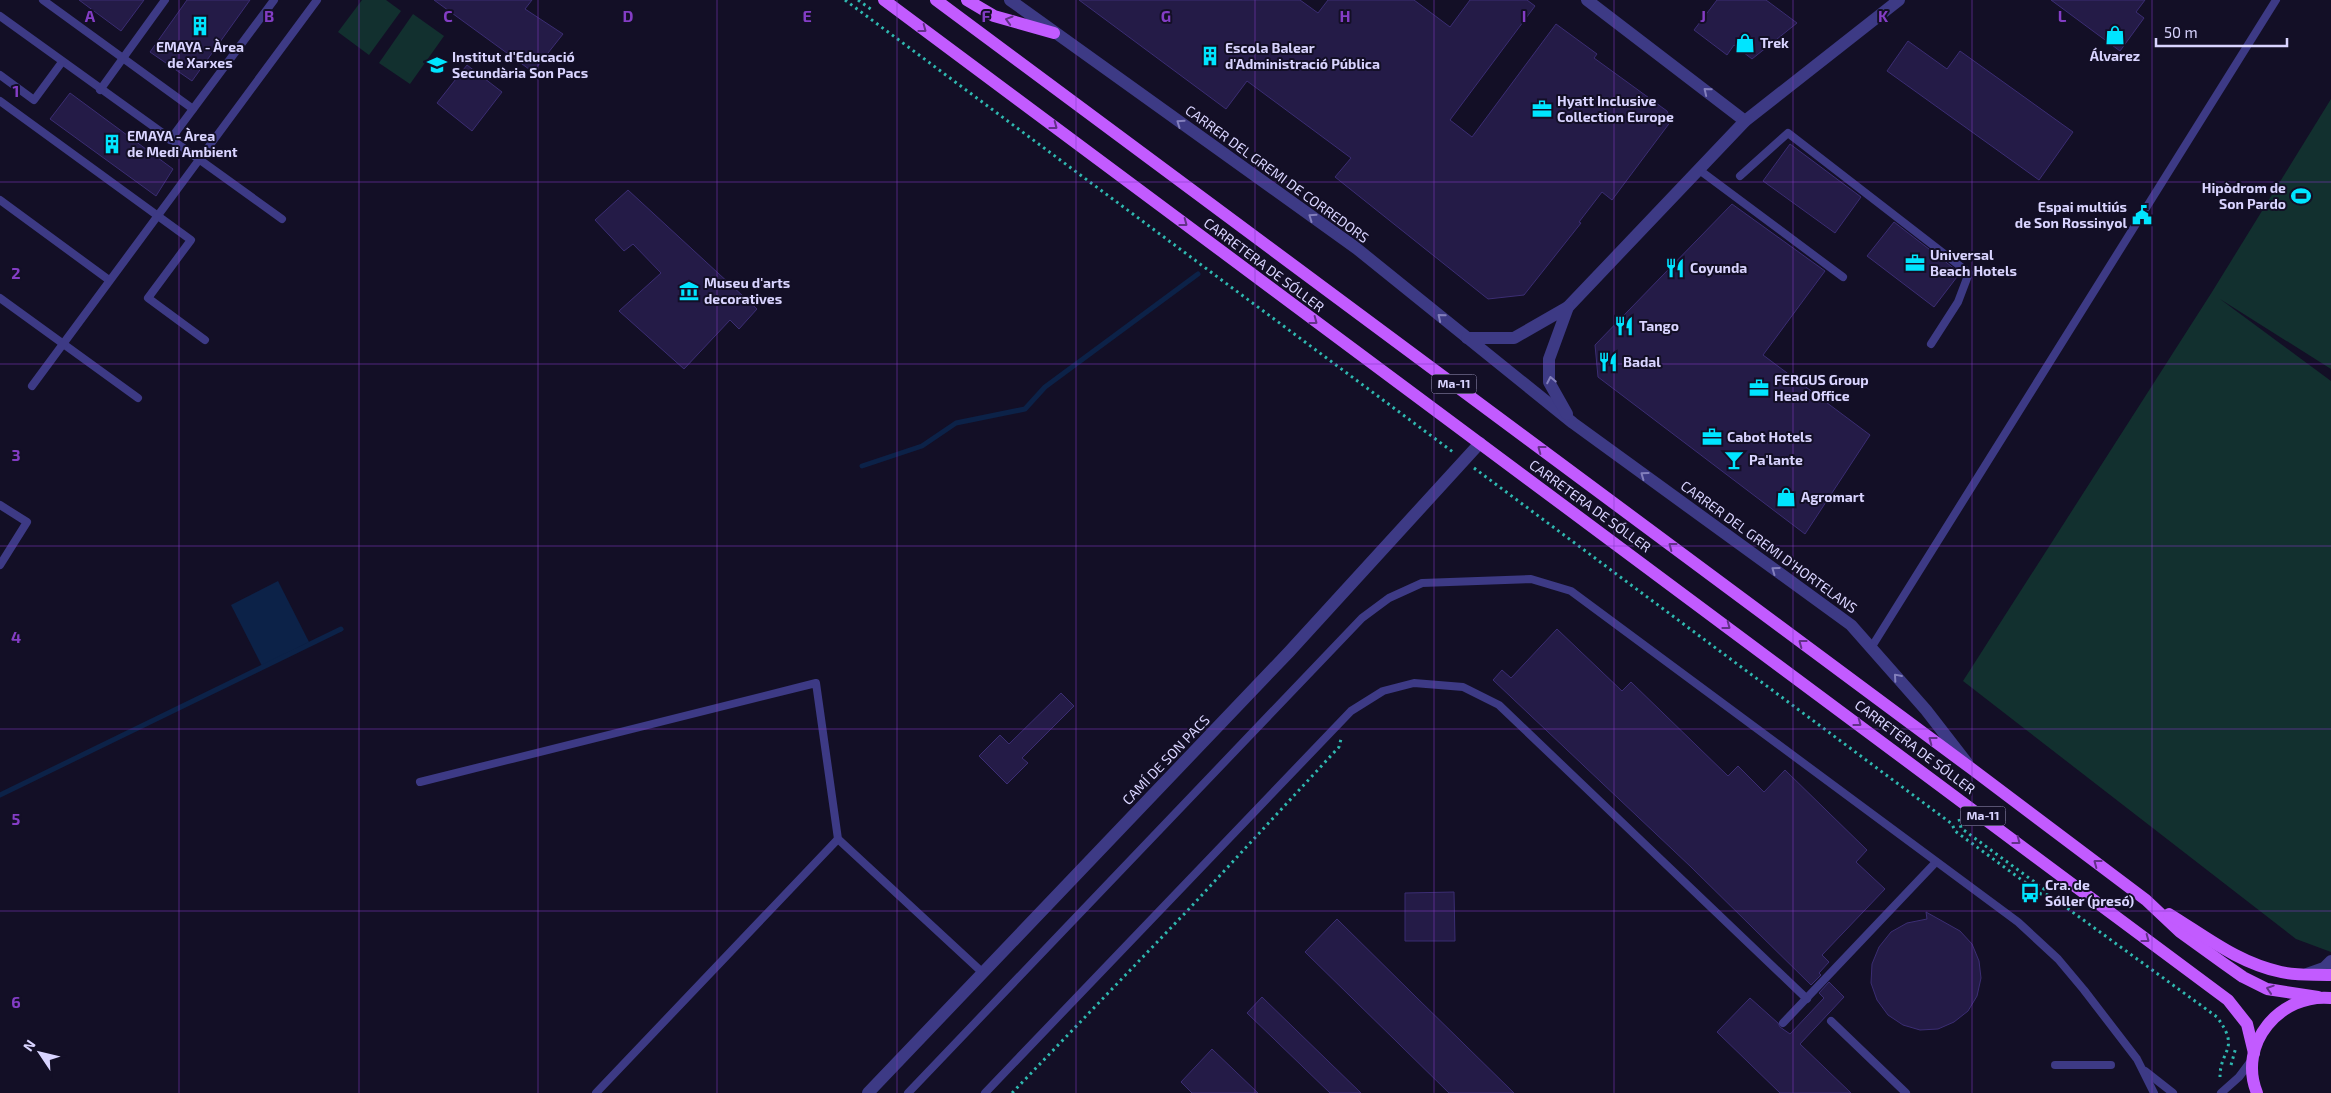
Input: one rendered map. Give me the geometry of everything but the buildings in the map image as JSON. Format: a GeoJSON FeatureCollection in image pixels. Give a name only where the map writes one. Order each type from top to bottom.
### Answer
{"type":"FeatureCollection","features":[{"type":"Feature","properties":{"kind":"main road","name":"CARRETERA DE SÓLLER"},"geometry":{"type":"LineString","coordinates":[[884,0],[2228,1000],[2247,1024],[2257,1093]]}},
{"type":"Feature","properties":{"kind":"main road","name":"CARRETERA DE SÓLLER"},"geometry":{"type":"LineString","coordinates":[[936,0],[1972,769],[2146,900],[2180,932],[2243,977],[2278,992],[2325,997]]}},
{"type":"Feature","properties":{"kind":"main road"},"geometry":{"type":"LineString","coordinates":[[967,0],[994,16],[1054,33]]}},
{"type":"Feature","properties":{"kind":"main road"},"geometry":{"type":"LineString","coordinates":[[2146,900],[2234,955],[2282,972],[2331,975]]}},
{"type":"Feature","properties":{"kind":"main road"},"geometry":{"type":"LineString","coordinates":[[2253,1055],[2265,1027],[2277,1014],[2291,1004],[2325,997]]}},
{"type":"Feature","properties":{"kind":"street","name":"CARRER DEL GREMI DE CORREDORS"},"geometry":{"type":"LineString","coordinates":[[1010,0],[1356,248],[1520,380]]}},
{"type":"Feature","properties":{"kind":"street"},"geometry":{"type":"LineString","coordinates":[[1588,0],[1745,121]]}},
{"type":"Feature","properties":{"kind":"street"},"geometry":{"type":"LineString","coordinates":[[1467,338],[1514,338],[1568,307],[1745,121],[1899,0]]}},
{"type":"Feature","properties":{"kind":"street"},"geometry":{"type":"LineString","coordinates":[[1568,307],[1549,359],[1549,382],[1573,423]]}},
{"type":"Feature","properties":{"kind":"street","name":"CARRER DEL GREMI D'HORTELANS"},"geometry":{"type":"LineString","coordinates":[[1520,380],[1573,423],[1851,625],[1926,710],[1972,769]]}},
{"type":"Feature","properties":{"kind":"street","name":"CAMÍ DE SON PACS"},"geometry":{"type":"LineString","coordinates":[[868,1093],[1282,659],[1480,444]]}},
{"type":"Feature","properties":{"kind":"street"},"geometry":{"type":"LineString","coordinates":[[2307,974],[2324,968],[2331,962]]}},
{"type":"Feature","properties":{"kind":"lane"},"geometry":{"type":"LineString","coordinates":[[43,0],[193,109]]}},
{"type":"Feature","properties":{"kind":"lane"},"geometry":{"type":"LineString","coordinates":[[100,90],[165,0]]}},
{"type":"Feature","properties":{"kind":"lane"},"geometry":{"type":"LineString","coordinates":[[170,140],[274,0]]}},
{"type":"Feature","properties":{"kind":"lane"},"geometry":{"type":"LineString","coordinates":[[32,386],[317,0]]}},
{"type":"Feature","properties":{"kind":"lane"},"geometry":{"type":"LineString","coordinates":[[1871,648],[2276,0]]}},
{"type":"Feature","properties":{"kind":"lane"},"geometry":{"type":"LineString","coordinates":[[0,16],[100,90],[282,219]]}},
{"type":"Feature","properties":{"kind":"lane"},"geometry":{"type":"LineString","coordinates":[[0,75],[34,100],[62,62]]}},
{"type":"Feature","properties":{"kind":"lane"},"geometry":{"type":"LineString","coordinates":[[0,101],[190,240],[148,298],[205,340]]}},
{"type":"Feature","properties":{"kind":"lane"},"geometry":{"type":"LineString","coordinates":[[1740,176],[1788,133],[1969,273],[1958,302],[1931,344]]}},
{"type":"Feature","properties":{"kind":"lane"},"geometry":{"type":"LineString","coordinates":[[1698,169],[1843,277]]}},
{"type":"Feature","properties":{"kind":"lane"},"geometry":{"type":"LineString","coordinates":[[0,200],[109,280]]}},
{"type":"Feature","properties":{"kind":"lane"},"geometry":{"type":"LineString","coordinates":[[0,298],[138,398]]}},
{"type":"Feature","properties":{"kind":"lane"},"geometry":{"type":"LineString","coordinates":[[0,505],[27,522],[0,565]]}},
{"type":"Feature","properties":{"kind":"lane"},"geometry":{"type":"LineString","coordinates":[[908,1093],[1362,618],[1389,598],[1422,583],[1531,579],[1571,591],[1936,862],[2004,910],[2058,959],[2084,990],[2144,1070],[2154,1093]]}},
{"type":"Feature","properties":{"kind":"lane"},"geometry":{"type":"LineString","coordinates":[[420,782],[816,683],[838,839],[983,973]]}},
{"type":"Feature","properties":{"kind":"lane"},"geometry":{"type":"LineString","coordinates":[[985,1093],[1351,711],[1383,691],[1414,683],[1463,687],[1499,705],[1807,999]]}},
{"type":"Feature","properties":{"kind":"lane"},"geometry":{"type":"LineString","coordinates":[[596,1093],[838,839]]}},
{"type":"Feature","properties":{"kind":"lane"},"geometry":{"type":"LineString","coordinates":[[1783,1024],[1936,862]]}},
{"type":"Feature","properties":{"kind":"lane"},"geometry":{"type":"LineString","coordinates":[[1831,1021],[1906,1093]]}},
{"type":"Feature","properties":{"kind":"lane"},"geometry":{"type":"LineString","coordinates":[[2223,1091],[2243,1072],[2253,1055]]}},
{"type":"Feature","properties":{"kind":"lane"},"geometry":{"type":"LineString","coordinates":[[2054,1065],[2110,1065]]}},
{"type":"Feature","properties":{"kind":"lane"},"geometry":{"type":"LineString","coordinates":[[2144,1070],[2173,1093]]}},
{"type":"Feature","properties":{"kind":"path"},"geometry":{"type":"LineString","coordinates":[[845,0],[1944,818],[1963,836],[2041,894],[2049,895],[2217,1017],[2228,1035],[2229,1050],[2220,1070],[2220,1082],[2223,1091]]}},
{"type":"Feature","properties":{"kind":"path"},"geometry":{"type":"LineString","coordinates":[[1012,1093],[1188,910],[1339,747],[1342,738]]}},
{"type":"Feature","properties":{"kind":"green space"},"geometry":{"type":"Polygon","coordinates":[[[362,0],[386,0],[401,11],[369,55],[338,32],[362,0]]]}},
{"type":"Feature","properties":{"kind":"green space"},"geometry":{"type":"Polygon","coordinates":[[[413,14],[444,36],[410,84],[379,63],[413,14]]]}},
{"type":"Feature","properties":{"kind":"green space"},"geometry":{"type":"Polygon","coordinates":[[[2331,99],[2331,369],[2220,299],[2331,381],[2331,952],[2296,939],[1963,681],[2212,292],[2331,99]]]}},
{"type":"Feature","properties":{"kind":"water"},"geometry":{"type":"Polygon","coordinates":[[[278,581],[309,642],[262,666],[231,605],[278,581]]]}},
{"type":"Feature","properties":{"kind":"waterway"},"geometry":{"type":"LineString","coordinates":[[862,466],[922,446],[956,423],[1025,409],[1045,387],[1198,274]]}},
{"type":"Feature","properties":{"kind":"waterway"},"geometry":{"type":"LineString","coordinates":[[0,795],[341,629]]}},
{"type":"Feature","properties":{"kind":"place","name":"EMAYA - Àrea de Xarxes"},"geometry":{"type":"Point","coordinates":[200,26]}},
{"type":"Feature","properties":{"kind":"place","name":"Álvarez"},"geometry":{"type":"Point","coordinates":[2115,35]}},
{"type":"Feature","properties":{"kind":"place","name":"Trek"},"geometry":{"type":"Point","coordinates":[1745,43]}},
{"type":"Feature","properties":{"kind":"place","name":"Escola Balear d'Administració Pública"},"geometry":{"type":"Point","coordinates":[1210,56]}},
{"type":"Feature","properties":{"kind":"place","name":"Institut d'Educació Secundària Son Pacs"},"geometry":{"type":"Point","coordinates":[437,65]}},
{"type":"Feature","properties":{"kind":"place","name":"Hyatt Inclusive Collection Europe"},"geometry":{"type":"Point","coordinates":[1542,109]}},
{"type":"Feature","properties":{"kind":"place","name":"EMAYA - Àrea de Medi Ambient"},"geometry":{"type":"Point","coordinates":[112,144]}},
{"type":"Feature","properties":{"kind":"place","name":"Hipòdrom de Son Pardo"},"geometry":{"type":"Point","coordinates":[2301,196]}},
{"type":"Feature","properties":{"kind":"place","name":"Espai multiús de Son Rossinyol"},"geometry":{"type":"Point","coordinates":[2142,215]}},
{"type":"Feature","properties":{"kind":"place","name":"Universal Beach Hotels"},"geometry":{"type":"Point","coordinates":[1915,263]}},
{"type":"Feature","properties":{"kind":"place","name":"Coyunda"},"geometry":{"type":"Point","coordinates":[1675,268]}},
{"type":"Feature","properties":{"kind":"place","name":"Museu d'arts decoratives"},"geometry":{"type":"Point","coordinates":[689,291]}},
{"type":"Feature","properties":{"kind":"place","name":"Tango"},"geometry":{"type":"Point","coordinates":[1624,326]}},
{"type":"Feature","properties":{"kind":"place","name":"Badal"},"geometry":{"type":"Point","coordinates":[1608,362]}},
{"type":"Feature","properties":{"kind":"place","name":"FERGUS Group Head Office"},"geometry":{"type":"Point","coordinates":[1759,388]}},
{"type":"Feature","properties":{"kind":"place","name":"Cabot Hotels"},"geometry":{"type":"Point","coordinates":[1712,437]}},
{"type":"Feature","properties":{"kind":"place","name":"Pa'lante"},"geometry":{"type":"Point","coordinates":[1734,460]}},
{"type":"Feature","properties":{"kind":"place","name":"Agromart"},"geometry":{"type":"Point","coordinates":[1786,497]}},
{"type":"Feature","properties":{"kind":"place","name":"Cra. de Sóller (presó)"},"geometry":{"type":"Point","coordinates":[2030,893]}}]}
